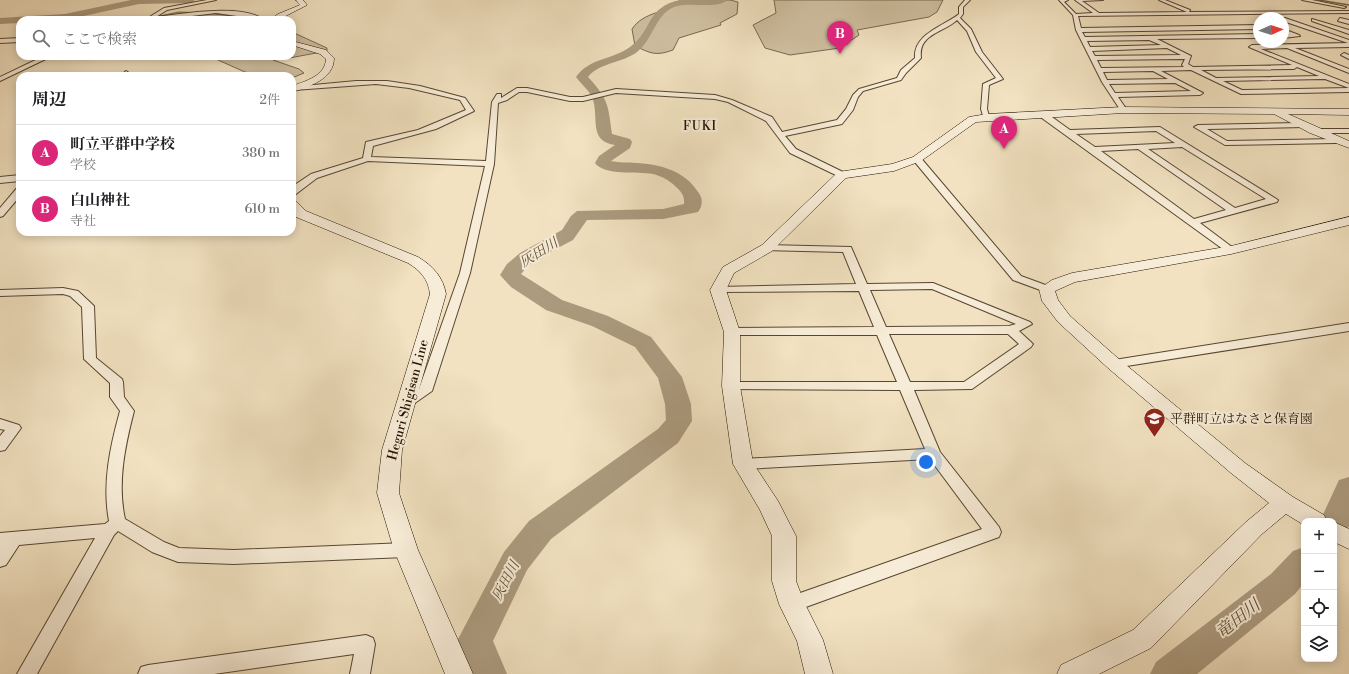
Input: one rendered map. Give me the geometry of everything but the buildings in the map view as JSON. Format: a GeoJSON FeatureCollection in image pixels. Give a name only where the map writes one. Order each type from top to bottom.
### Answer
{"type":"FeatureCollection","features":[{"type":"Feature","properties":{"kind":"street"},"geometry":{"type":"LineString","coordinates":[[152,16],[166,9],[211,0]]}},
{"type":"Feature","properties":{"kind":"street"},"geometry":{"type":"LineString","coordinates":[[201,2],[214,0]]}},
{"type":"Feature","properties":{"kind":"street"},"geometry":{"type":"LineString","coordinates":[[279,16],[304,5],[298,0]]}},
{"type":"Feature","properties":{"kind":"street"},"geometry":{"type":"LineString","coordinates":[[782,134],[839,122],[849,110],[852,100],[862,90],[888,84],[899,79],[904,69],[918,58],[917,49],[920,43],[930,34],[954,21],[961,14],[961,7],[968,0]]}},
{"type":"Feature","properties":{"kind":"street"},"geometry":{"type":"LineString","coordinates":[[1066,0],[1061,2],[1075,15],[1079,30],[1105,82],[1115,95],[1123,110]]}},
{"type":"Feature","properties":{"kind":"street"},"geometry":{"type":"LineString","coordinates":[[1098,14],[1077,0],[1101,0]]}},
{"type":"Feature","properties":{"kind":"street"},"geometry":{"type":"LineString","coordinates":[[1161,0],[1195,13]]}},
{"type":"Feature","properties":{"kind":"street"},"geometry":{"type":"LineString","coordinates":[[1304,0],[1349,8]]}},
{"type":"Feature","properties":{"kind":"street"},"geometry":{"type":"LineString","coordinates":[[1161,6],[1176,6]]}},
{"type":"Feature","properties":{"kind":"street"},"geometry":{"type":"LineString","coordinates":[[1086,7],[1094,7]]}},
{"type":"Feature","properties":{"kind":"street"},"geometry":{"type":"LineString","coordinates":[[175,16],[216,12],[253,16]]}},
{"type":"Feature","properties":{"kind":"street"},"geometry":{"type":"LineString","coordinates":[[1289,13],[1349,12]]}},
{"type":"Feature","properties":{"kind":"street"},"geometry":{"type":"LineString","coordinates":[[1234,13],[1253,20]]}},
{"type":"Feature","properties":{"kind":"street"},"geometry":{"type":"LineString","coordinates":[[1143,14],[1196,37]]}},
{"type":"Feature","properties":{"kind":"street"},"geometry":{"type":"LineString","coordinates":[[1075,15],[1253,14]]}},
{"type":"Feature","properties":{"kind":"street"},"geometry":{"type":"LineString","coordinates":[[957,17],[969,30],[979,52],[1000,80],[986,84],[984,109],[986,117]]}},
{"type":"Feature","properties":{"kind":"street"},"geometry":{"type":"LineString","coordinates":[[1289,19],[1349,21]]}},
{"type":"Feature","properties":{"kind":"street"},"geometry":{"type":"LineString","coordinates":[[1314,20],[1349,32]]}},
{"type":"Feature","properties":{"kind":"street"},"geometry":{"type":"LineString","coordinates":[[1289,21],[1348,42]]}},
{"type":"Feature","properties":{"kind":"street"},"geometry":{"type":"LineString","coordinates":[[1078,22],[1086,22]]}},
{"type":"Feature","properties":{"kind":"street"},"geometry":{"type":"LineString","coordinates":[[1079,30],[1253,27]]}},
{"type":"Feature","properties":{"kind":"street"},"geometry":{"type":"LineString","coordinates":[[1289,33],[1297,36],[1289,36]]}},
{"type":"Feature","properties":{"kind":"street"},"geometry":{"type":"LineString","coordinates":[[1084,39],[1253,36]]}},
{"type":"Feature","properties":{"kind":"street"},"geometry":{"type":"LineString","coordinates":[[1150,38],[1189,57]]}},
{"type":"Feature","properties":{"kind":"street"},"geometry":{"type":"LineString","coordinates":[[0,41],[16,40]]}},
{"type":"Feature","properties":{"kind":"street"},"geometry":{"type":"LineString","coordinates":[[1190,42],[1253,41]]}},
{"type":"Feature","properties":{"kind":"street"},"geometry":{"type":"LineString","coordinates":[[1289,44],[1348,42]]}},
{"type":"Feature","properties":{"kind":"street"},"geometry":{"type":"LineString","coordinates":[[296,44],[324,52],[330,58],[331,62],[326,71],[318,77],[296,88]]}},
{"type":"Feature","properties":{"kind":"street"},"geometry":{"type":"LineString","coordinates":[[1289,46],[1349,71]]}},
{"type":"Feature","properties":{"kind":"street"},"geometry":{"type":"LineString","coordinates":[[1089,48],[1168,47]]}},
{"type":"Feature","properties":{"kind":"street"},"geometry":{"type":"LineString","coordinates":[[1254,48],[1349,86]]}},
{"type":"Feature","properties":{"kind":"street"},"geometry":{"type":"LineString","coordinates":[[1093,58],[1189,57]]}},
{"type":"Feature","properties":{"kind":"street"},"geometry":{"type":"LineString","coordinates":[[1189,57],[1185,65],[1241,92],[1349,90]]}},
{"type":"Feature","properties":{"kind":"street"},"geometry":{"type":"LineString","coordinates":[[0,79],[40,60]]}},
{"type":"Feature","properties":{"kind":"street"},"geometry":{"type":"LineString","coordinates":[[1100,70],[1299,66]]}},
{"type":"Feature","properties":{"kind":"street"},"geometry":{"type":"LineString","coordinates":[[1115,95],[1200,93],[1153,69]]}},
{"type":"Feature","properties":{"kind":"street"},"geometry":{"type":"LineString","coordinates":[[1215,80],[1328,78]]}},
{"type":"Feature","properties":{"kind":"street"},"geometry":{"type":"LineString","coordinates":[[1105,82],[1176,81]]}},
{"type":"Feature","properties":{"kind":"street"},"geometry":{"type":"LineString","coordinates":[[296,89],[359,82],[394,84],[440,92],[463,99],[470,111],[439,126],[405,137],[369,144],[367,159]]}},
{"type":"Feature","properties":{"kind":"street"},"geometry":{"type":"LineString","coordinates":[[407,402],[425,391],[453,314],[465,273],[490,164],[495,102],[497,97],[504,90]]}},
{"type":"Feature","properties":{"kind":"street"},"geometry":{"type":"LineString","coordinates":[[495,102],[517,90],[570,99],[584,99],[616,91],[715,97],[730,101],[769,118],[782,134],[786,143],[797,154],[842,175],[894,168],[917,159],[973,119],[986,117],[1123,110],[1349,112]]}},
{"type":"Feature","properties":{"kind":"street"},"geometry":{"type":"LineString","coordinates":[[1273,111],[1335,141],[1349,146]]}},
{"type":"Feature","properties":{"kind":"street"},"geometry":{"type":"LineString","coordinates":[[1042,114],[1093,149],[1231,250]]}},
{"type":"Feature","properties":{"kind":"street"},"geometry":{"type":"LineString","coordinates":[[1301,125],[1198,127],[1225,143],[1335,141]]}},
{"type":"Feature","properties":{"kind":"street"},"geometry":{"type":"LineString","coordinates":[[1069,132],[1157,129],[1274,200],[1192,222]]}},
{"type":"Feature","properties":{"kind":"street"},"geometry":{"type":"LineString","coordinates":[[1314,131],[1349,131]]}},
{"type":"Feature","properties":{"kind":"street"},"geometry":{"type":"LineString","coordinates":[[1093,149],[1183,145]]}},
{"type":"Feature","properties":{"kind":"street"},"geometry":{"type":"LineString","coordinates":[[1140,147],[1234,211]]}},
{"type":"Feature","properties":{"kind":"street"},"geometry":{"type":"LineString","coordinates":[[296,188],[314,176],[367,159],[490,164]]}},
{"type":"Feature","properties":{"kind":"street"},"geometry":{"type":"LineString","coordinates":[[917,159],[1017,278],[1047,289]]}},
{"type":"Feature","properties":{"kind":"street"},"geometry":{"type":"LineString","coordinates":[[820,674],[810,640],[792,604],[784,581],[784,536],[770,507],[743,464],[732,386],[732,332],[718,290],[728,270],[767,248],[842,175]]}},
{"type":"Feature","properties":{"kind":"street"},"geometry":{"type":"LineString","coordinates":[[0,180],[16,178]]}},
{"type":"Feature","properties":{"kind":"street"},"geometry":{"type":"LineString","coordinates":[[0,214],[16,195]]}},
{"type":"Feature","properties":{"kind":"street","name":"Heguri Shigisan Line"},"geometry":{"type":"LineString","coordinates":[[296,209],[301,214],[413,260],[432,274],[437,287],[438,294],[392,450],[388,493],[406,550],[459,674]]}},
{"type":"Feature","properties":{"kind":"street"},"geometry":{"type":"LineString","coordinates":[[1047,289],[1057,283],[1072,278],[1231,250],[1349,221]]}},
{"type":"Feature","properties":{"kind":"street"},"geometry":{"type":"LineString","coordinates":[[767,248],[847,249],[934,454],[993,532],[792,604]]}},
{"type":"Feature","properties":{"kind":"street"},"geometry":{"type":"LineString","coordinates":[[718,290],[864,286],[933,286],[1026,324],[1011,330],[732,332]]}},
{"type":"Feature","properties":{"kind":"street"},"geometry":{"type":"LineString","coordinates":[[1047,289],[1050,301],[1064,319],[1114,364],[1238,468],[1301,513]]}},
{"type":"Feature","properties":{"kind":"street"},"geometry":{"type":"LineString","coordinates":[[0,293],[63,291],[74,293],[88,306],[90,359],[117,382],[117,397],[127,411],[117,448],[113,526],[27,674]]}},
{"type":"Feature","properties":{"kind":"street"},"geometry":{"type":"LineString","coordinates":[[1114,364],[1349,327]]}},
{"type":"Feature","properties":{"kind":"street"},"geometry":{"type":"LineString","coordinates":[[732,386],[967,386],[1027,344],[1011,330]]}},
{"type":"Feature","properties":{"kind":"street"},"geometry":{"type":"LineString","coordinates":[[0,424],[14,428],[0,446]]}},
{"type":"Feature","properties":{"kind":"street"},"geometry":{"type":"LineString","coordinates":[[743,464],[934,454]]}},
{"type":"Feature","properties":{"kind":"street"},"geometry":{"type":"LineString","coordinates":[[1071,674],[1142,639],[1254,528],[1301,513]]}},
{"type":"Feature","properties":{"kind":"street"},"geometry":{"type":"LineString","coordinates":[[0,560],[7,539],[113,526],[178,555],[234,558],[406,550]]}},
{"type":"Feature","properties":{"kind":"street"},"geometry":{"type":"LineString","coordinates":[[1337,533],[1349,540]]}},
{"type":"Feature","properties":{"kind":"street"},"geometry":{"type":"LineString","coordinates":[[148,674],[366,644],[360,674]]}},
{"type":"Feature","properties":{"kind":"shaded area"},"geometry":{"type":"Polygon","coordinates":[[[680,0],[730,0],[738,2],[737,14],[720,23],[721,25],[679,38],[673,50],[667,52],[654,53],[635,46],[632,29],[637,23],[674,5],[680,0]]]}},
{"type":"Feature","properties":{"kind":"shaded area"},"geometry":{"type":"Polygon","coordinates":[[[774,0],[943,0],[937,12],[929,17],[857,30],[859,35],[840,48],[790,55],[765,48],[753,25],[776,13],[774,0]]]}},
{"type":"Feature","properties":{"kind":"shaded area"},"geometry":{"type":"Polygon","coordinates":[[[179,12],[233,16],[160,16],[179,12]]]}},
{"type":"Feature","properties":{"kind":"shaded area"},"geometry":{"type":"Polygon","coordinates":[[[296,34],[327,48],[327,51],[296,57],[296,34]]]}},
{"type":"Feature","properties":{"kind":"shaded area"},"geometry":{"type":"Polygon","coordinates":[[[218,60],[273,60],[299,69],[304,73],[296,76],[296,72],[245,72],[218,60]]]}},
{"type":"Feature","properties":{"kind":"waterway"},"geometry":{"type":"LineString","coordinates":[[70,16],[139,1],[191,0]]}},
{"type":"Feature","properties":{"kind":"waterway","name":"灰田川"},"geometry":{"type":"LineString","coordinates":[[488,674],[475,641],[515,561],[540,530],[668,436],[679,421],[678,404],[670,377],[643,342],[600,321],[554,305],[518,283],[510,275],[514,268],[526,257],[569,234],[577,220],[583,215],[663,214],[692,208],[693,199],[691,194],[685,186],[672,176],[651,169],[615,166],[603,163],[604,159],[625,145],[625,142],[610,140],[605,136],[601,104],[597,94],[582,77],[585,72],[591,68],[633,50],[643,40],[658,15],[669,6],[687,2],[718,2],[723,0]]}},
{"type":"Feature","properties":{"kind":"waterway"},"geometry":{"type":"LineString","coordinates":[[1319,0],[1349,5]]}},
{"type":"Feature","properties":{"kind":"waterway"},"geometry":{"type":"LineString","coordinates":[[0,21],[16,20]]}},
{"type":"Feature","properties":{"kind":"waterway","name":"竜田川"},"geometry":{"type":"LineString","coordinates":[[1337,518],[1349,488]]}},
{"type":"Feature","properties":{"kind":"waterway","name":"竜田川"},"geometry":{"type":"LineString","coordinates":[[1169,674],[1283,584],[1301,563]]}},
{"type":"Feature","properties":{"kind":"place","name":"白山神社"},"geometry":{"type":"Point","coordinates":[840,54]}},
{"type":"Feature","properties":{"kind":"place","name":"町立平群中学校"},"geometry":{"type":"Point","coordinates":[1004,149]}},
{"type":"Feature","properties":{"kind":"place","name":"平群町立はなさと保育園"},"geometry":{"type":"Point","coordinates":[1155,438]}},
{"type":"Feature","properties":{"kind":"district","name":"FUKI"},"geometry":{"type":"Point","coordinates":[700,126]}}]}
